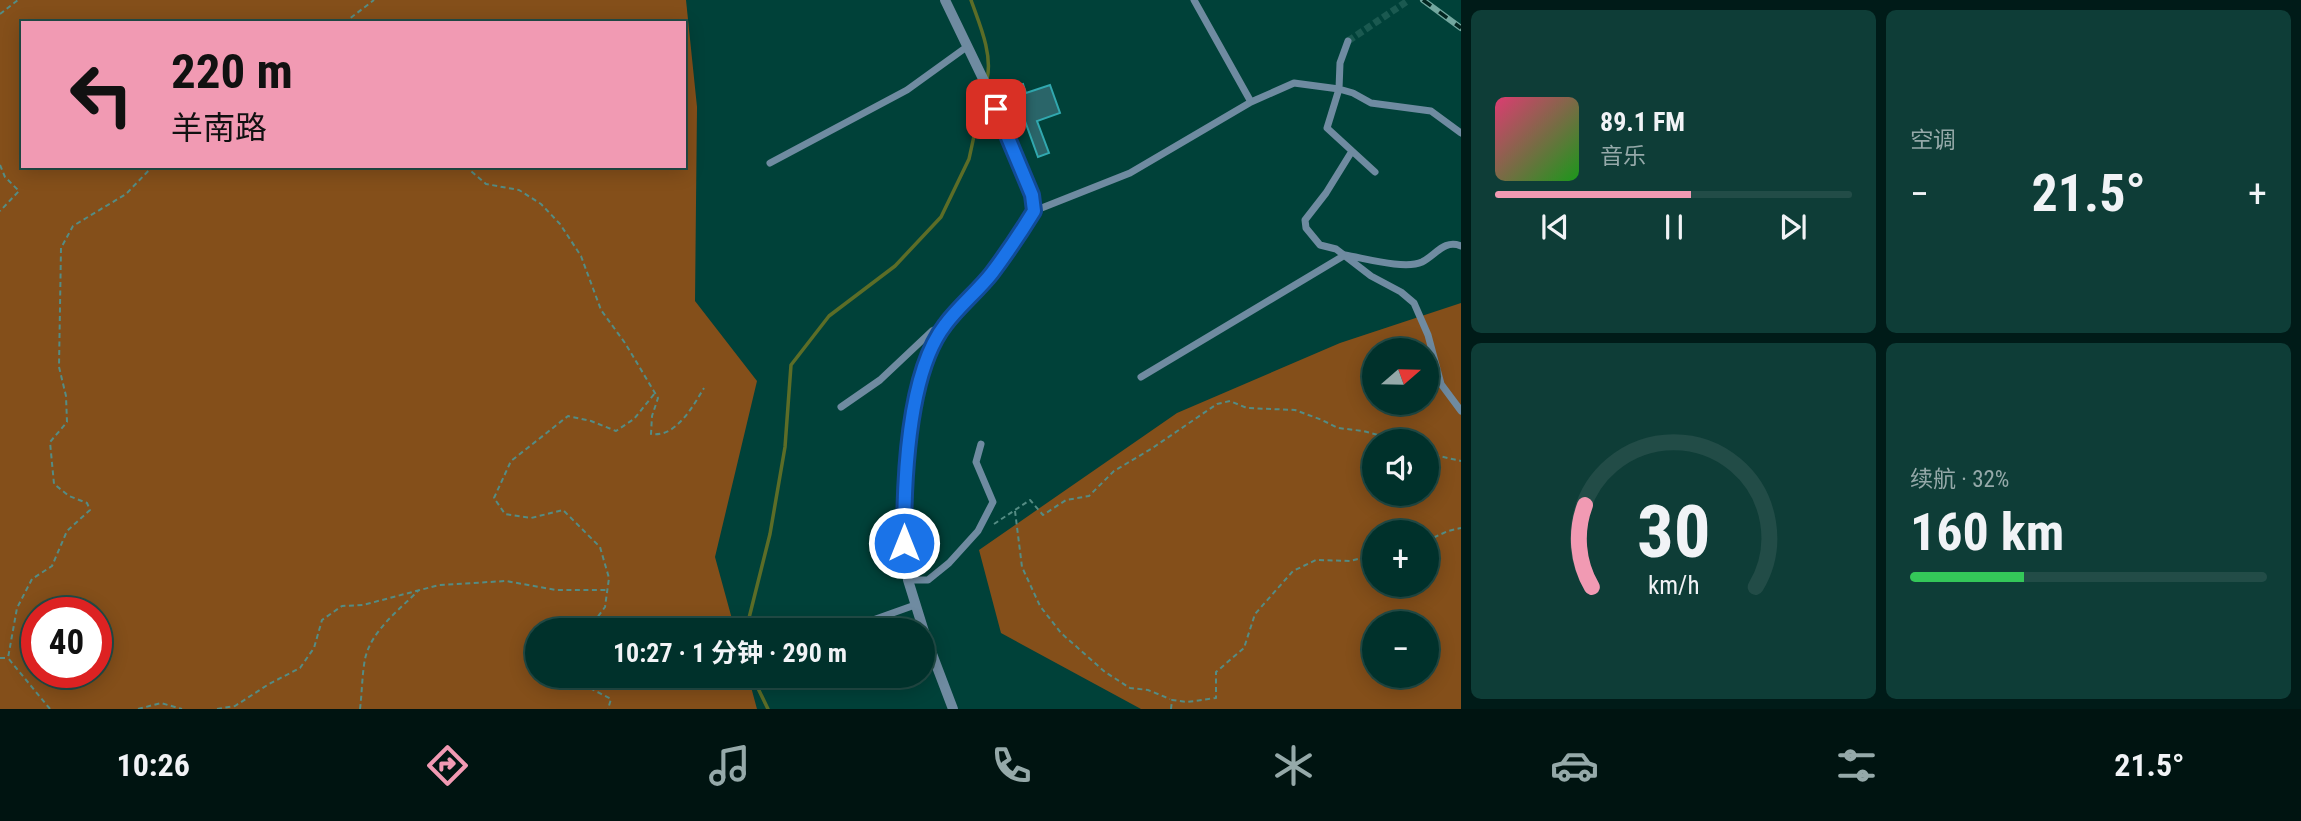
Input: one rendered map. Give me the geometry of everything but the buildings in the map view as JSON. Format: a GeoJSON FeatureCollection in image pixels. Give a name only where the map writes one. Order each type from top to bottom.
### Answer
{"type":"FeatureCollection","features":[{"type":"Feature","properties":{"kind":"street"},"geometry":{"type":"LineString","coordinates":[[945,0],[987,87],[1032,195],[1034,211]]}},
{"type":"Feature","properties":{"kind":"street"},"geometry":{"type":"LineString","coordinates":[[1195,0],[1251,103]]}},
{"type":"Feature","properties":{"kind":"street"},"geometry":{"type":"LineString","coordinates":[[1348,41],[1340,63],[1339,89],[1327,128],[1376,172]]}},
{"type":"Feature","properties":{"kind":"street"},"geometry":{"type":"LineString","coordinates":[[770,163],[907,89],[968,46]]}},
{"type":"Feature","properties":{"kind":"street"},"geometry":{"type":"LineString","coordinates":[[953,709],[908,580],[904,543],[904,489],[909,435],[926,360],[944,326],[991,274],[1034,211],[1130,173],[1251,103],[1294,83],[1339,89],[1371,103],[1431,111],[1461,133]]}},
{"type":"Feature","properties":{"kind":"street"},"geometry":{"type":"LineString","coordinates":[[1352,151],[1326,193],[1305,220],[1306,228],[1320,244],[1336,249],[1371,276],[1401,292],[1414,303],[1428,334],[1441,384],[1461,411]]}},
{"type":"Feature","properties":{"kind":"street"},"geometry":{"type":"LineString","coordinates":[[1142,377],[1345,255],[1405,265],[1421,263],[1445,245],[1461,246]]}},
{"type":"Feature","properties":{"kind":"street"},"geometry":{"type":"LineString","coordinates":[[841,407],[880,380],[932,331],[944,326]]}},
{"type":"Feature","properties":{"kind":"street"},"geometry":{"type":"LineString","coordinates":[[908,580],[928,580],[949,563],[978,531],[993,502],[976,462],[981,444]]}},
{"type":"Feature","properties":{"kind":"street"},"geometry":{"type":"LineString","coordinates":[[879,618],[915,605]]}},
{"type":"Feature","properties":{"kind":"path"},"geometry":{"type":"LineString","coordinates":[[0,14],[18,0]]}},
{"type":"Feature","properties":{"kind":"path"},"geometry":{"type":"LineString","coordinates":[[345,21],[374,0]]}},
{"type":"Feature","properties":{"kind":"path"},"geometry":{"type":"LineString","coordinates":[[0,164],[5,177],[19,191],[0,211]]}},
{"type":"Feature","properties":{"kind":"path"},"geometry":{"type":"LineString","coordinates":[[8,658],[18,608],[32,579],[51,566],[67,531],[90,510],[87,503],[69,496],[54,484],[50,442],[67,422],[66,396],[59,367],[61,248],[73,226],[126,194],[151,168]]}},
{"type":"Feature","properties":{"kind":"path"},"geometry":{"type":"LineString","coordinates":[[467,168],[485,184],[519,190],[541,204],[560,224],[581,256],[601,310],[625,343],[658,398],[652,416],[651,433],[659,435],[674,428],[704,388]]}},
{"type":"Feature","properties":{"kind":"path"},"geometry":{"type":"LineString","coordinates":[[596,618],[604,607],[609,578],[600,547],[563,510],[531,518],[505,514],[494,498],[510,461],[568,416],[616,431],[634,419],[655,393]]}},
{"type":"Feature","properties":{"kind":"path"},"geometry":{"type":"LineString","coordinates":[[978,531],[1030,500],[1043,515],[1066,499],[1088,496],[1114,471],[1217,404],[1230,401],[1247,408],[1295,410],[1338,428],[1362,431]]}},
{"type":"Feature","properties":{"kind":"path"},"geometry":{"type":"LineString","coordinates":[[1439,456],[1461,461]]}},
{"type":"Feature","properties":{"kind":"path"},"geometry":{"type":"LineString","coordinates":[[1015,510],[1021,567],[1040,606],[1061,633],[1105,672],[1130,688],[1148,690],[1172,700],[1187,702],[1216,698],[1216,672],[1244,648],[1255,614],[1293,571],[1316,560],[1350,561],[1362,558]]}},
{"type":"Feature","properties":{"kind":"path"},"geometry":{"type":"LineString","coordinates":[[1439,535],[1461,528]]}},
{"type":"Feature","properties":{"kind":"path"},"geometry":{"type":"LineString","coordinates":[[217,709],[235,706],[300,668],[314,648],[322,620],[342,606],[363,605],[439,585],[506,581],[556,590],[607,590]]}},
{"type":"Feature","properties":{"kind":"path"},"geometry":{"type":"LineString","coordinates":[[360,709],[365,659],[372,640],[421,589]]}},
{"type":"Feature","properties":{"kind":"path"},"geometry":{"type":"LineString","coordinates":[[0,658],[8,658]]}},
{"type":"Feature","properties":{"kind":"path"},"geometry":{"type":"LineString","coordinates":[[8,658],[50,709]]}},
{"type":"Feature","properties":{"kind":"path"},"geometry":{"type":"LineString","coordinates":[[590,688],[611,699],[608,709]]}},
{"type":"Feature","properties":{"kind":"path"},"geometry":{"type":"LineString","coordinates":[[1171,709],[1172,700]]}},
{"type":"Feature","properties":{"kind":"path"},"geometry":{"type":"LineString","coordinates":[[138,709],[160,703],[183,709]]}},
{"type":"Feature","properties":{"kind":"shaded area"},"geometry":{"type":"Polygon","coordinates":[[[0,0],[686,0],[697,107],[695,301],[757,381],[715,557],[732,618],[525,618],[525,688],[751,688],[757,709],[0,709],[0,0]]]}},
{"type":"Feature","properties":{"kind":"shaded area"},"geometry":{"type":"Polygon","coordinates":[[[1461,303],[1461,709],[1141,709],[1001,633],[979,550],[1177,413],[1340,343],[1461,303]]]}},
{"type":"Feature","properties":{"kind":"waterway"},"geometry":{"type":"LineString","coordinates":[[971,0],[987,49],[987,79]]}},
{"type":"Feature","properties":{"kind":"waterway"},"geometry":{"type":"LineString","coordinates":[[749,618],[770,534],[785,447],[791,365],[829,316],[895,266],[941,217],[969,159],[984,90]]}},
{"type":"Feature","properties":{"kind":"waterway"},"geometry":{"type":"LineString","coordinates":[[758,688],[768,709]]}},
{"type":"Feature","properties":{"kind":"tunnel"},"geometry":{"type":"LineString","coordinates":[[1348,41],[1409,0]]}},
{"type":"Feature","properties":{"kind":"railway"},"geometry":{"type":"LineString","coordinates":[[1423,0],[1461,28]]}},
{"type":"Feature","properties":{"kind":"route"},"geometry":{"type":"LineString","coordinates":[[904,543],[904,489],[909,435],[926,360],[944,326],[991,274],[1034,211],[1032,195],[996,109]]}}]}
